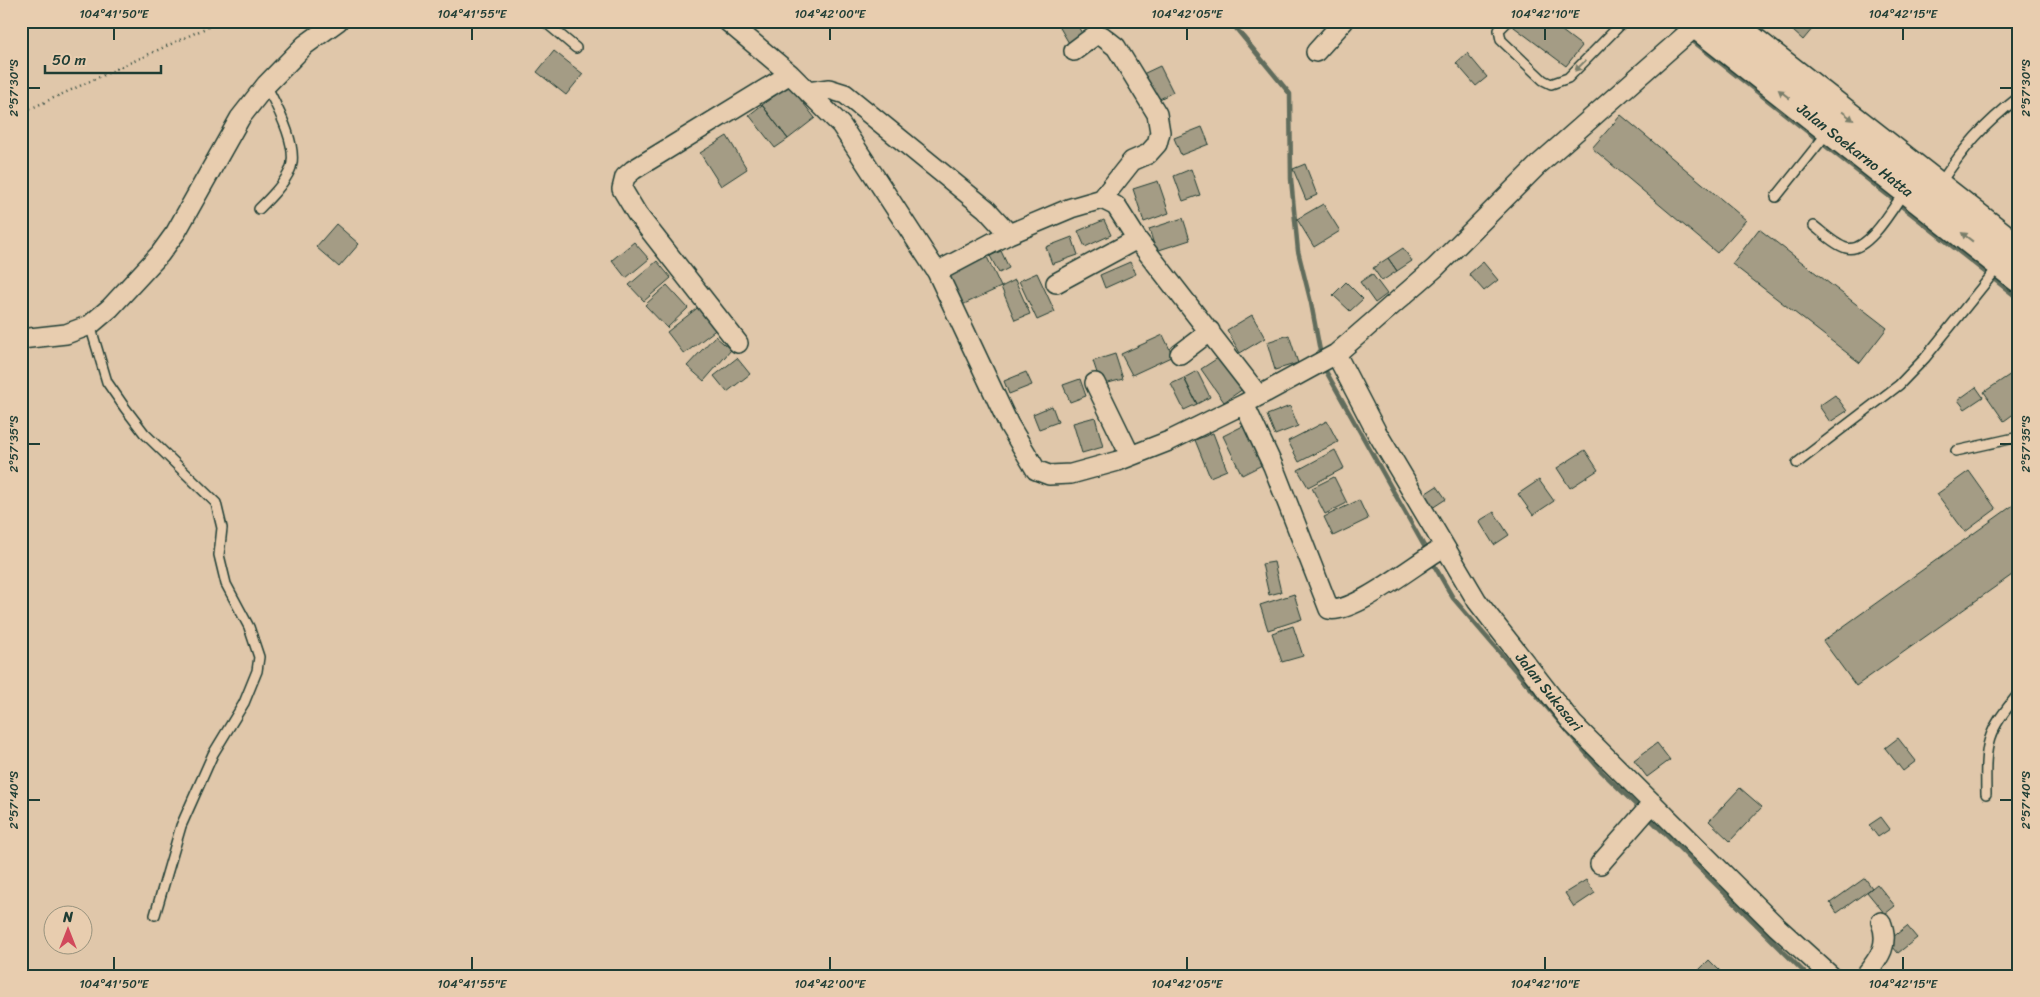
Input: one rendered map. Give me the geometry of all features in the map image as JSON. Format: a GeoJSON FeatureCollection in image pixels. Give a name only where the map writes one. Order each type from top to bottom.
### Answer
{"type":"FeatureCollection","features":[{"type":"Feature","properties":{"kind":"highway","name":"Jalan Soekarno Hatta"},"geometry":{"type":"LineString","coordinates":[[1727,21],[1938,186],[2008,266]]}},
{"type":"Feature","properties":{"kind":"highway","name":"Jalan Soekarno Hatta"},"geometry":{"type":"LineString","coordinates":[[1693,26],[1903,194],[2008,266]]}},
{"type":"Feature","properties":{"kind":"street"},"geometry":{"type":"LineString","coordinates":[[21,339],[66,334],[90,325],[110,308],[160,254],[176,232],[240,118],[266,85],[306,46],[338,21]]}},
{"type":"Feature","properties":{"kind":"street"},"geometry":{"type":"LineString","coordinates":[[727,21],[790,74],[841,125],[936,272],[1009,425],[1036,470],[1049,475],[1071,474],[1118,461],[1169,441],[1251,400],[1332,356],[1435,268],[1538,165],[1662,56],[1693,26]]}},
{"type":"Feature","properties":{"kind":"street"},"geometry":{"type":"LineString","coordinates":[[1316,52],[1344,21]]}},
{"type":"Feature","properties":{"kind":"street"},"geometry":{"type":"LineString","coordinates":[[936,272],[1009,234],[1071,208],[1102,199],[1132,161],[1148,154],[1157,144],[1160,123],[1150,101],[1116,47],[1107,39],[1094,36],[1074,51]]}},
{"type":"Feature","properties":{"kind":"street"},"geometry":{"type":"LineString","coordinates":[[738,343],[638,214],[622,189],[625,177],[633,170],[790,74]]}},
{"type":"Feature","properties":{"kind":"street"},"geometry":{"type":"LineString","coordinates":[[808,92],[829,89],[845,94],[986,209],[1009,234]]}},
{"type":"Feature","properties":{"kind":"street"},"geometry":{"type":"LineString","coordinates":[[1102,199],[1116,206],[1138,239],[1210,331],[1251,400],[1273,466],[1329,609],[1336,611],[1365,599],[1440,549]]}},
{"type":"Feature","properties":{"kind":"street"},"geometry":{"type":"LineString","coordinates":[[1056,283],[1138,239]]}},
{"type":"Feature","properties":{"kind":"street"},"geometry":{"type":"LineString","coordinates":[[1180,354],[1210,331]]}},
{"type":"Feature","properties":{"kind":"street","name":"Jalan Sukasari"},"geometry":{"type":"LineString","coordinates":[[1332,356],[1376,431],[1440,549],[1573,724],[1652,805],[1777,927],[1831,976]]}},
{"type":"Feature","properties":{"kind":"street"},"geometry":{"type":"LineString","coordinates":[[1096,383],[1130,455]]}},
{"type":"Feature","properties":{"kind":"street"},"geometry":{"type":"LineString","coordinates":[[1600,864],[1652,805]]}},
{"type":"Feature","properties":{"kind":"street"},"geometry":{"type":"LineString","coordinates":[[1865,976],[1883,951],[1886,943],[1885,932],[1881,922]]}},
{"type":"Feature","properties":{"kind":"lane"},"geometry":{"type":"LineString","coordinates":[[544,21],[576,48]]}},
{"type":"Feature","properties":{"kind":"lane"},"geometry":{"type":"LineString","coordinates":[[1507,22],[1499,30],[1501,40],[1543,80],[1551,84],[1568,78],[1624,21]]}},
{"type":"Feature","properties":{"kind":"lane"},"geometry":{"type":"LineString","coordinates":[[259,209],[287,176],[293,159],[280,116],[266,85]]}},
{"type":"Feature","properties":{"kind":"lane"},"geometry":{"type":"LineString","coordinates":[[1938,186],[1963,148],[1990,120],[2019,97]]}},
{"type":"Feature","properties":{"kind":"lane"},"geometry":{"type":"LineString","coordinates":[[1776,197],[1828,134]]}},
{"type":"Feature","properties":{"kind":"lane"},"geometry":{"type":"LineString","coordinates":[[1814,226],[1844,248],[1854,249],[1864,244],[1874,234],[1903,194]]}},
{"type":"Feature","properties":{"kind":"lane"},"geometry":{"type":"LineString","coordinates":[[1797,463],[1899,385],[1959,316],[2008,266]]}},
{"type":"Feature","properties":{"kind":"lane"},"geometry":{"type":"LineString","coordinates":[[90,325],[107,382],[125,408],[144,433],[216,503],[222,528],[220,555],[226,584],[248,627],[259,657],[257,671],[244,703],[213,754],[181,826],[155,915]]}},
{"type":"Feature","properties":{"kind":"lane"},"geometry":{"type":"LineString","coordinates":[[1956,451],[2019,436]]}},
{"type":"Feature","properties":{"kind":"lane"},"geometry":{"type":"LineString","coordinates":[[1986,794],[1987,740],[1996,722],[2019,693]]}},
{"type":"Feature","properties":{"kind":"path"},"geometry":{"type":"LineString","coordinates":[[21,113],[221,21]]}},
{"type":"Feature","properties":{"kind":"building"},"geometry":{"type":"Polygon","coordinates":[[[1069,21],[1075,21],[1084,37],[1070,45],[1059,26],[1069,21]]]}},
{"type":"Feature","properties":{"kind":"building"},"geometry":{"type":"Polygon","coordinates":[[[1506,21],[1549,21],[1582,46],[1566,66],[1506,21]]]}},
{"type":"Feature","properties":{"kind":"building"},"geometry":{"type":"Polygon","coordinates":[[[1801,21],[1805,21],[1813,28],[1803,40],[1793,31],[1801,21]]]}},
{"type":"Feature","properties":{"kind":"building"},"geometry":{"type":"Polygon","coordinates":[[[554,51],[583,74],[566,95],[537,72],[554,51]]]}},
{"type":"Feature","properties":{"kind":"building"},"geometry":{"type":"Polygon","coordinates":[[[1467,53],[1487,77],[1476,86],[1456,63],[1467,53]]]}},
{"type":"Feature","properties":{"kind":"building"},"geometry":{"type":"Polygon","coordinates":[[[1160,66],[1173,92],[1156,101],[1143,74],[1160,66]]]}},
{"type":"Feature","properties":{"kind":"building"},"geometry":{"type":"Polygon","coordinates":[[[789,85],[815,118],[788,139],[762,105],[789,85]]]}},
{"type":"Feature","properties":{"kind":"building"},"geometry":{"type":"Polygon","coordinates":[[[762,105],[788,139],[775,148],[749,115],[762,105]]]}},
{"type":"Feature","properties":{"kind":"building"},"geometry":{"type":"Polygon","coordinates":[[[1621,115],[1746,220],[1717,253],[1592,148],[1621,115]]]}},
{"type":"Feature","properties":{"kind":"building"},"geometry":{"type":"Polygon","coordinates":[[[1202,127],[1209,144],[1181,155],[1174,138],[1202,127]]]}},
{"type":"Feature","properties":{"kind":"building"},"geometry":{"type":"Polygon","coordinates":[[[727,136],[747,169],[721,186],[700,153],[727,136]]]}},
{"type":"Feature","properties":{"kind":"building"},"geometry":{"type":"Polygon","coordinates":[[[1305,164],[1317,195],[1306,200],[1293,169],[1305,164]]]}},
{"type":"Feature","properties":{"kind":"building"},"geometry":{"type":"Polygon","coordinates":[[[1191,169],[1200,195],[1183,201],[1174,176],[1191,169]]]}},
{"type":"Feature","properties":{"kind":"building"},"geometry":{"type":"Polygon","coordinates":[[[1158,181],[1169,213],[1144,222],[1133,189],[1158,181]]]}},
{"type":"Feature","properties":{"kind":"building"},"geometry":{"type":"Polygon","coordinates":[[[1323,204],[1340,231],[1314,247],[1297,219],[1323,204]]]}},
{"type":"Feature","properties":{"kind":"building"},"geometry":{"type":"Polygon","coordinates":[[[1183,218],[1190,240],[1156,251],[1149,229],[1183,218]]]}},
{"type":"Feature","properties":{"kind":"building"},"geometry":{"type":"Polygon","coordinates":[[[1104,220],[1111,235],[1085,247],[1078,231],[1104,220]]]}},
{"type":"Feature","properties":{"kind":"building"},"geometry":{"type":"Polygon","coordinates":[[[336,224],[359,244],[339,267],[316,247],[336,224]]]}},
{"type":"Feature","properties":{"kind":"building"},"geometry":{"type":"Polygon","coordinates":[[[1759,229],[1887,328],[1860,363],[1732,264],[1759,229]]]}},
{"type":"Feature","properties":{"kind":"building"},"geometry":{"type":"Polygon","coordinates":[[[1072,237],[1078,255],[1052,264],[1046,247],[1072,237]]]}},
{"type":"Feature","properties":{"kind":"building"},"geometry":{"type":"Polygon","coordinates":[[[634,242],[649,259],[626,278],[612,260],[634,242]]]}},
{"type":"Feature","properties":{"kind":"building"},"geometry":{"type":"Polygon","coordinates":[[[1403,248],[1412,261],[1397,271],[1388,258],[1403,248]]]}},
{"type":"Feature","properties":{"kind":"building"},"geometry":{"type":"Polygon","coordinates":[[[1001,251],[1009,268],[999,273],[990,256],[1001,251]]]}},
{"type":"Feature","properties":{"kind":"building"},"geometry":{"type":"Polygon","coordinates":[[[987,257],[1001,287],[962,305],[948,276],[987,257]]]}},
{"type":"Feature","properties":{"kind":"building"},"geometry":{"type":"Polygon","coordinates":[[[1388,258],[1397,271],[1382,281],[1373,268],[1388,258]]]}},
{"type":"Feature","properties":{"kind":"building"},"geometry":{"type":"Polygon","coordinates":[[[657,261],[671,278],[644,301],[629,285],[657,261]]]}},
{"type":"Feature","properties":{"kind":"building"},"geometry":{"type":"Polygon","coordinates":[[[1130,262],[1136,274],[1105,288],[1100,275],[1130,262]]]}},
{"type":"Feature","properties":{"kind":"building"},"geometry":{"type":"Polygon","coordinates":[[[1483,262],[1498,280],[1484,291],[1469,274],[1483,262]]]}},
{"type":"Feature","properties":{"kind":"building"},"geometry":{"type":"Polygon","coordinates":[[[1037,273],[1055,312],[1037,320],[1019,281],[1037,273]]]}},
{"type":"Feature","properties":{"kind":"building"},"geometry":{"type":"Polygon","coordinates":[[[1372,274],[1387,294],[1375,303],[1360,282],[1372,274]]]}},
{"type":"Feature","properties":{"kind":"building"},"geometry":{"type":"Polygon","coordinates":[[[1015,280],[1030,314],[1015,320],[1001,287],[1015,280]]]}},
{"type":"Feature","properties":{"kind":"building"},"geometry":{"type":"Polygon","coordinates":[[[1346,282],[1363,299],[1350,311],[1333,295],[1346,282]]]}},
{"type":"Feature","properties":{"kind":"building"},"geometry":{"type":"Polygon","coordinates":[[[667,285],[688,308],[667,328],[645,305],[667,285]]]}},
{"type":"Feature","properties":{"kind":"building"},"geometry":{"type":"Polygon","coordinates":[[[701,305],[718,328],[684,354],[667,332],[701,305]]]}},
{"type":"Feature","properties":{"kind":"building"},"geometry":{"type":"Polygon","coordinates":[[[1252,315],[1265,338],[1240,353],[1227,330],[1252,315]]]}},
{"type":"Feature","properties":{"kind":"building"},"geometry":{"type":"Polygon","coordinates":[[[1163,335],[1173,356],[1132,375],[1121,354],[1163,335]]]}},
{"type":"Feature","properties":{"kind":"building"},"geometry":{"type":"Polygon","coordinates":[[[1289,335],[1298,363],[1275,370],[1267,342],[1289,335]]]}},
{"type":"Feature","properties":{"kind":"building"},"geometry":{"type":"Polygon","coordinates":[[[715,336],[731,350],[704,381],[687,366],[715,336]]]}},
{"type":"Feature","properties":{"kind":"building"},"geometry":{"type":"Polygon","coordinates":[[[1115,354],[1123,379],[1101,385],[1093,361],[1115,354]]]}},
{"type":"Feature","properties":{"kind":"building"},"geometry":{"type":"Polygon","coordinates":[[[1221,356],[1243,389],[1224,402],[1201,369],[1221,356]]]}},
{"type":"Feature","properties":{"kind":"building"},"geometry":{"type":"Polygon","coordinates":[[[737,358],[750,374],[727,392],[714,376],[737,358]]]}},
{"type":"Feature","properties":{"kind":"building"},"geometry":{"type":"Polygon","coordinates":[[[1197,371],[1210,397],[1197,404],[1184,378],[1197,371]]]}},
{"type":"Feature","properties":{"kind":"building"},"geometry":{"type":"Polygon","coordinates":[[[1026,372],[1032,385],[1009,394],[1004,381],[1026,372]]]}},
{"type":"Feature","properties":{"kind":"building"},"geometry":{"type":"Polygon","coordinates":[[[2011,374],[2019,385],[2019,410],[2004,421],[1984,392],[2011,374]]]}},
{"type":"Feature","properties":{"kind":"building"},"geometry":{"type":"Polygon","coordinates":[[[1184,378],[1197,404],[1184,410],[1171,384],[1184,378]]]}},
{"type":"Feature","properties":{"kind":"building"},"geometry":{"type":"Polygon","coordinates":[[[1080,379],[1086,396],[1070,402],[1063,385],[1080,379]]]}},
{"type":"Feature","properties":{"kind":"building"},"geometry":{"type":"Polygon","coordinates":[[[1976,387],[1983,397],[1965,409],[1958,400],[1976,387]]]}},
{"type":"Feature","properties":{"kind":"building"},"geometry":{"type":"Polygon","coordinates":[[[1835,395],[1847,411],[1830,422],[1819,406],[1835,395]]]}},
{"type":"Feature","properties":{"kind":"building"},"geometry":{"type":"Polygon","coordinates":[[[1052,406],[1058,422],[1039,429],[1033,414],[1052,406]]]}},
{"type":"Feature","properties":{"kind":"building"},"geometry":{"type":"Polygon","coordinates":[[[1290,406],[1298,426],[1275,435],[1267,415],[1290,406]]]}},
{"type":"Feature","properties":{"kind":"building"},"geometry":{"type":"Polygon","coordinates":[[[1095,417],[1103,447],[1082,453],[1073,423],[1095,417]]]}},
{"type":"Feature","properties":{"kind":"building"},"geometry":{"type":"Polygon","coordinates":[[[1327,421],[1338,442],[1299,462],[1288,441],[1327,421]]]}},
{"type":"Feature","properties":{"kind":"building"},"geometry":{"type":"Polygon","coordinates":[[[1243,426],[1262,465],[1242,475],[1223,436],[1243,426]]]}},
{"type":"Feature","properties":{"kind":"building"},"geometry":{"type":"Polygon","coordinates":[[[1213,433],[1227,470],[1210,477],[1195,440],[1213,433]]]}},
{"type":"Feature","properties":{"kind":"building"},"geometry":{"type":"Polygon","coordinates":[[[1335,450],[1344,468],[1308,487],[1298,470],[1335,450]]]}},
{"type":"Feature","properties":{"kind":"building"},"geometry":{"type":"Polygon","coordinates":[[[1585,450],[1598,470],[1570,488],[1557,468],[1585,450]]]}},
{"type":"Feature","properties":{"kind":"building"},"geometry":{"type":"Polygon","coordinates":[[[1969,471],[1996,509],[1965,532],[1937,494],[1969,471]]]}},
{"type":"Feature","properties":{"kind":"building"},"geometry":{"type":"Polygon","coordinates":[[[1334,477],[1347,503],[1325,514],[1312,488],[1334,477]]]}},
{"type":"Feature","properties":{"kind":"building"},"geometry":{"type":"Polygon","coordinates":[[[1539,480],[1554,501],[1533,515],[1518,494],[1539,480]]]}},
{"type":"Feature","properties":{"kind":"building"},"geometry":{"type":"Polygon","coordinates":[[[1437,486],[1446,499],[1429,510],[1420,497],[1437,486]]]}},
{"type":"Feature","properties":{"kind":"building"},"geometry":{"type":"Polygon","coordinates":[[[1359,500],[1368,519],[1333,536],[1324,517],[1359,500]]]}},
{"type":"Feature","properties":{"kind":"building"},"geometry":{"type":"Polygon","coordinates":[[[2019,501],[2019,570],[1856,686],[1823,641],[2019,501]]]}},
{"type":"Feature","properties":{"kind":"building"},"geometry":{"type":"Polygon","coordinates":[[[1494,512],[1509,535],[1494,545],[1479,521],[1494,512]]]}},
{"type":"Feature","properties":{"kind":"building"},"geometry":{"type":"Polygon","coordinates":[[[1274,562],[1281,592],[1269,595],[1262,564],[1274,562]]]}},
{"type":"Feature","properties":{"kind":"building"},"geometry":{"type":"Polygon","coordinates":[[[1294,594],[1302,619],[1268,630],[1260,605],[1294,594]]]}},
{"type":"Feature","properties":{"kind":"building"},"geometry":{"type":"Polygon","coordinates":[[[1293,626],[1303,656],[1282,662],[1272,633],[1293,626]]]}},
{"type":"Feature","properties":{"kind":"building"},"geometry":{"type":"Polygon","coordinates":[[[1898,738],[1916,761],[1903,771],[1885,748],[1898,738]]]}},
{"type":"Feature","properties":{"kind":"building"},"geometry":{"type":"Polygon","coordinates":[[[1657,743],[1670,760],[1647,777],[1634,760],[1657,743]]]}},
{"type":"Feature","properties":{"kind":"building"},"geometry":{"type":"Polygon","coordinates":[[[1740,788],[1762,807],[1730,841],[1709,821],[1740,788]]]}},
{"type":"Feature","properties":{"kind":"building"},"geometry":{"type":"Polygon","coordinates":[[[1881,817],[1890,829],[1878,837],[1869,825],[1881,817]]]}},
{"type":"Feature","properties":{"kind":"building"},"geometry":{"type":"Polygon","coordinates":[[[1865,878],[1872,888],[1837,913],[1830,903],[1865,878]]]}},
{"type":"Feature","properties":{"kind":"building"},"geometry":{"type":"Polygon","coordinates":[[[1586,880],[1595,893],[1574,907],[1565,893],[1586,880]]]}},
{"type":"Feature","properties":{"kind":"building"},"geometry":{"type":"Polygon","coordinates":[[[1877,884],[1895,906],[1885,914],[1867,892],[1877,884]]]}},
{"type":"Feature","properties":{"kind":"building"},"geometry":{"type":"Polygon","coordinates":[[[1907,926],[1917,938],[1898,953],[1888,941],[1907,926]]]}},
{"type":"Feature","properties":{"kind":"building"},"geometry":{"type":"Polygon","coordinates":[[[1709,960],[1725,976],[1701,976],[1697,972],[1709,960]]]}},
{"type":"Feature","properties":{"kind":"waterway"},"geometry":{"type":"LineString","coordinates":[[1230,21],[1290,94],[1291,179],[1298,251],[1311,303],[1321,356]]}},
{"type":"Feature","properties":{"kind":"waterway"},"geometry":{"type":"LineString","coordinates":[[1668,21],[1683,33]]}},
{"type":"Feature","properties":{"kind":"waterway"},"geometry":{"type":"LineString","coordinates":[[1689,38],[2019,299]]}},
{"type":"Feature","properties":{"kind":"waterway"},"geometry":{"type":"LineString","coordinates":[[1323,366],[1428,553]]}},
{"type":"Feature","properties":{"kind":"waterway"},"geometry":{"type":"LineString","coordinates":[[1431,560],[1453,598],[1563,726]]}},
{"type":"Feature","properties":{"kind":"waterway"},"geometry":{"type":"LineString","coordinates":[[1568,732],[1602,772],[1641,810]]}},
{"type":"Feature","properties":{"kind":"waterway"},"geometry":{"type":"LineString","coordinates":[[1648,817],[1808,976]]}}]}
